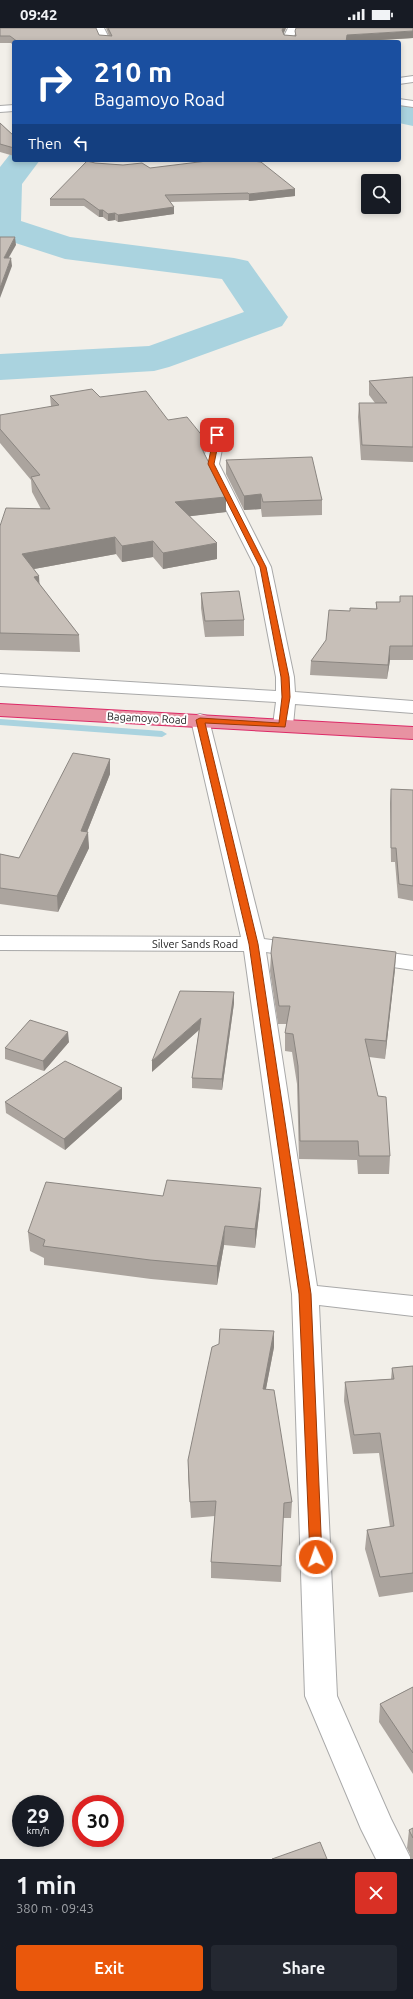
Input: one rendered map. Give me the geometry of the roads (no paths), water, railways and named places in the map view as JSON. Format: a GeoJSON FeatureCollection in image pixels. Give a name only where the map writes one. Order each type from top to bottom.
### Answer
{"type":"FeatureCollection","features":[{"type":"Feature","properties":{"kind":"highway","name":"Bagamoyo Road"},"geometry":{"type":"LineString","coordinates":[[0,710],[413,733]]}},
{"type":"Feature","properties":{"kind":"street"},"geometry":{"type":"LineString","coordinates":[[99,28],[105,40]]}},
{"type":"Feature","properties":{"kind":"street"},"geometry":{"type":"LineString","coordinates":[[289,40],[288,38],[293,28]]}},
{"type":"Feature","properties":{"kind":"street"},"geometry":{"type":"LineString","coordinates":[[401,81],[413,79]]}},
{"type":"Feature","properties":{"kind":"street"},"geometry":{"type":"LineString","coordinates":[[401,102],[413,104]]}},
{"type":"Feature","properties":{"kind":"street"},"geometry":{"type":"LineString","coordinates":[[0,109],[12,108]]}},
{"type":"Feature","properties":{"kind":"street"},"geometry":{"type":"LineString","coordinates":[[217,435],[211,464],[263,567],[285,677],[286,697],[283,726]]}},
{"type":"Feature","properties":{"kind":"street"},"geometry":{"type":"LineString","coordinates":[[0,680],[286,697],[413,707]]}},
{"type":"Feature","properties":{"kind":"street"},"geometry":{"type":"LineString","coordinates":[[200,720],[254,944],[305,1294],[321,1696],[378,1829],[394,1859]]}},
{"type":"Feature","properties":{"kind":"street","name":"Silver Sands Road"},"geometry":{"type":"LineString","coordinates":[[0,943],[254,944],[324,952]]}},
{"type":"Feature","properties":{"kind":"street"},"geometry":{"type":"LineString","coordinates":[[348,955],[413,963]]}},
{"type":"Feature","properties":{"kind":"street"},"geometry":{"type":"LineString","coordinates":[[305,1294],[413,1306]]}},
{"type":"Feature","properties":{"kind":"waterway"},"geometry":{"type":"LineString","coordinates":[[401,113],[413,116]]}},
{"type":"Feature","properties":{"kind":"waterway"},"geometry":{"type":"LineString","coordinates":[[0,367],[154,358],[268,317],[234,269],[65,248],[2,227],[5,183],[21,162]]}},
{"type":"Feature","properties":{"kind":"waterway"},"geometry":{"type":"LineString","coordinates":[[0,722],[162,734]]}}]}
